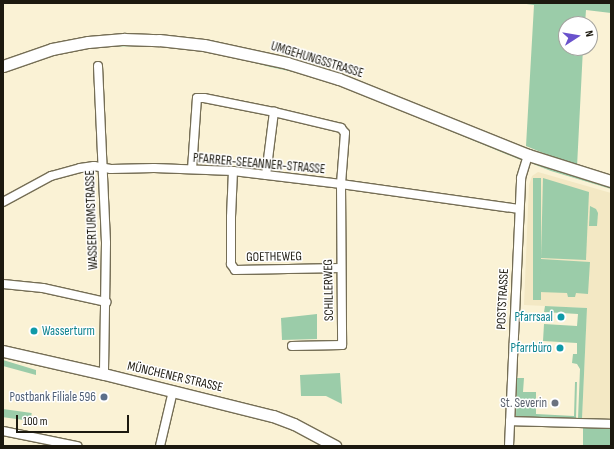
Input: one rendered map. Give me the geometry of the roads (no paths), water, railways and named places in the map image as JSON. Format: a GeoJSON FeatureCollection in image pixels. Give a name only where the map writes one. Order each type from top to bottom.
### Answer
{"type":"FeatureCollection","features":[{"type":"Feature","properties":{"kind":"street","name":"UMGEHUNGSSTRASSE"},"geometry":{"type":"LineString","coordinates":[[3,66],[52,49],[88,42],[124,39],[159,40],[204,45],[287,63],[339,79],[528,155],[611,181]]}},
{"type":"Feature","properties":{"kind":"street","name":"WASSERTURMSTRASSE"},"geometry":{"type":"LineString","coordinates":[[98,66],[103,169],[106,302],[104,374]]}},
{"type":"Feature","properties":{"kind":"street","name":"SCHILLERWEG"},"geometry":{"type":"LineString","coordinates":[[192,169],[197,98],[204,98],[274,112],[341,128],[345,133],[341,184],[342,345],[292,346]]}},
{"type":"Feature","properties":{"kind":"street"},"geometry":{"type":"LineString","coordinates":[[266,175],[274,112]]}},
{"type":"Feature","properties":{"kind":"street","name":"POSTSTRASSE"},"geometry":{"type":"LineString","coordinates":[[509,446],[521,178],[528,155]]}},
{"type":"Feature","properties":{"kind":"street","name":"PFARRER-SEEANNER-STRASSE"},"geometry":{"type":"LineString","coordinates":[[3,202],[51,176],[80,168],[94,166],[103,169],[192,169],[233,171],[341,184],[519,209]]}},
{"type":"Feature","properties":{"kind":"street","name":"GOETHEWEG"},"geometry":{"type":"LineString","coordinates":[[233,171],[230,217],[231,264],[235,270],[341,268]]}},
{"type":"Feature","properties":{"kind":"street"},"geometry":{"type":"LineString","coordinates":[[3,284],[43,288],[106,302]]}},
{"type":"Feature","properties":{"kind":"street","name":"MÜNCHENER STRASSE"},"geometry":{"type":"LineString","coordinates":[[3,351],[104,374],[272,416],[294,424],[335,446]]}},
{"type":"Feature","properties":{"kind":"street"},"geometry":{"type":"LineString","coordinates":[[160,446],[173,391]]}},
{"type":"Feature","properties":{"kind":"street"},"geometry":{"type":"LineString","coordinates":[[510,421],[611,424]]}},
{"type":"Feature","properties":{"kind":"street"},"geometry":{"type":"LineString","coordinates":[[3,431],[77,446]]}},
{"type":"Feature","properties":{"kind":"place","name":"Pfarrsaal"},"geometry":{"type":"Point","coordinates":[561,317]}},
{"type":"Feature","properties":{"kind":"place","name":"Wasserturm"},"geometry":{"type":"Point","coordinates":[34,331]}},
{"type":"Feature","properties":{"kind":"place","name":"Pfarrbüro"},"geometry":{"type":"Point","coordinates":[560,348]}},
{"type":"Feature","properties":{"kind":"place","name":"Postbank Filiale 596"},"geometry":{"type":"Point","coordinates":[104,397]}},
{"type":"Feature","properties":{"kind":"place","name":"St. Severin"},"geometry":{"type":"Point","coordinates":[555,403]}}]}
